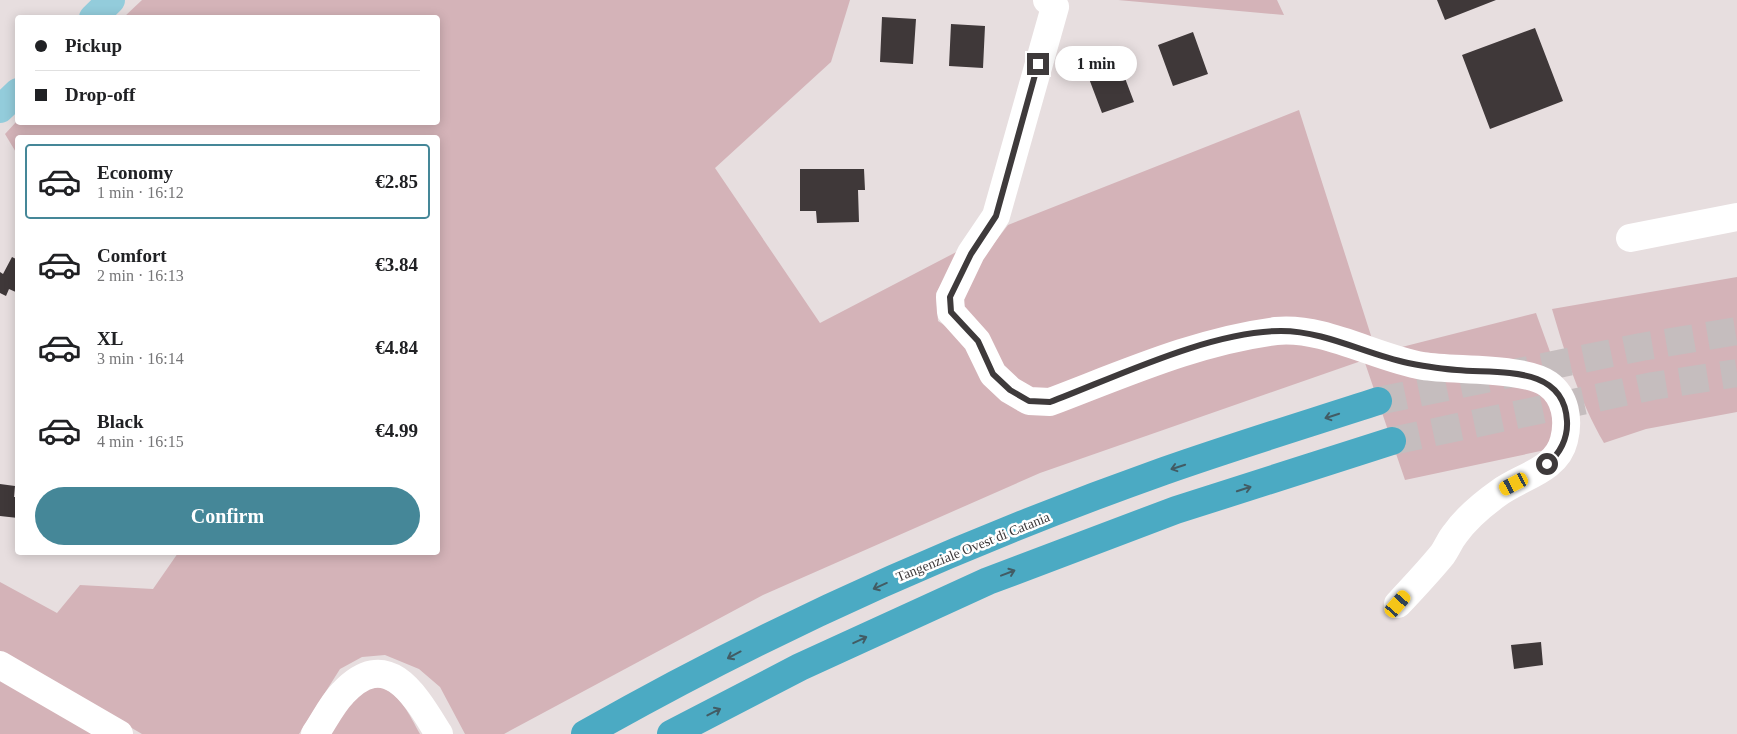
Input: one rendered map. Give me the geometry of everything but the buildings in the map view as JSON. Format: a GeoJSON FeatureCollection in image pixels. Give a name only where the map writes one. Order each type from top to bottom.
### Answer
{"type":"FeatureCollection","features":[{"type":"Feature","properties":{"kind":"highway","name":"Tangenziale Ovest di Catania"},"geometry":{"type":"LineString","coordinates":[[585,734],[786,628],[975,543],[1164,471],[1378,401]]}},
{"type":"Feature","properties":{"kind":"highway"},"geometry":{"type":"LineString","coordinates":[[671,734],[800,668],[988,581],[1176,510],[1392,441]]}},
{"type":"Feature","properties":{"kind":"main road"},"geometry":{"type":"LineString","coordinates":[[96,15],[111,0]]}},
{"type":"Feature","properties":{"kind":"main road"},"geometry":{"type":"LineString","coordinates":[[0,109],[15,95]]}},
{"type":"Feature","properties":{"kind":"lane"},"geometry":{"type":"LineString","coordinates":[[1047,0],[1055,7],[996,216],[971,254],[950,297],[951,312],[978,341],[993,374],[1010,390],[1029,401],[1050,402],[1173,354],[1229,338],[1280,331],[1314,334],[1397,361],[1423,366],[1518,374],[1535,378],[1548,384],[1558,394],[1566,410],[1567,424],[1564,442],[1557,456],[1538,472],[1502,490],[1475,511],[1455,533],[1442,554],[1398,604]]}},
{"type":"Feature","properties":{"kind":"lane"},"geometry":{"type":"LineString","coordinates":[[1630,238],[1737,217]]}},
{"type":"Feature","properties":{"kind":"lane"},"geometry":{"type":"LineString","coordinates":[[0,664],[119,734]]}},
{"type":"Feature","properties":{"kind":"lane"},"geometry":{"type":"LineString","coordinates":[[314,734],[342,694],[359,678],[377,673],[394,678],[405,684],[418,699],[439,734]]}},
{"type":"Feature","properties":{"kind":"shaded area"},"geometry":{"type":"Polygon","coordinates":[[[142,0],[850,0],[831,62],[715,168],[820,323],[964,248],[936,293],[938,321],[961,336],[1009,401],[1281,342],[1317,345],[1538,390],[1558,414],[1550,449],[1405,480],[1364,360],[1040,473],[763,595],[504,734],[465,734],[440,687],[419,669],[385,655],[362,657],[340,669],[299,734],[142,734],[0,651],[0,582],[57,613],[80,585],[153,589],[177,555],[440,555],[440,135],[15,135],[15,151],[5,134],[15,123],[15,125],[440,125],[440,15],[126,15],[142,0]]]}},
{"type":"Feature","properties":{"kind":"shaded area"},"geometry":{"type":"Polygon","coordinates":[[[1118,0],[1277,0],[1284,15],[1118,0]]]}},
{"type":"Feature","properties":{"kind":"shaded area"},"geometry":{"type":"Polygon","coordinates":[[[1299,110],[1374,345],[1334,330],[1041,393],[1011,381],[965,311],[963,295],[981,260],[1008,225],[1299,110]]]}},
{"type":"Feature","properties":{"kind":"shaded area"},"geometry":{"type":"Polygon","coordinates":[[[1737,277],[1737,412],[1646,429],[1604,443],[1580,394],[1552,309],[1737,277]]]}},
{"type":"Feature","properties":{"kind":"shaded area"},"geometry":{"type":"Polygon","coordinates":[[[1536,313],[1562,385],[1390,350],[1536,313]]]}},
{"type":"Feature","properties":{"kind":"shaded area"},"geometry":{"type":"Polygon","coordinates":[[[0,677],[96,734],[0,734],[0,677]]]}},
{"type":"Feature","properties":{"kind":"shaded area"},"geometry":{"type":"Polygon","coordinates":[[[381,687],[400,701],[420,734],[325,734],[362,689],[381,687]]]}},
{"type":"Feature","properties":{"kind":"tunnel"},"geometry":{"type":"LineString","coordinates":[[1378,401],[1641,347],[1737,331]]}},
{"type":"Feature","properties":{"kind":"tunnel"},"geometry":{"type":"LineString","coordinates":[[1392,441],[1653,386],[1737,373]]}},
{"type":"Feature","properties":{"kind":"route"},"geometry":{"type":"LineString","coordinates":[[1038,64],[996,216],[971,254],[950,297],[951,312],[978,341],[993,374],[1010,390],[1029,401],[1050,402],[1173,354],[1229,338],[1280,331],[1314,334],[1397,361],[1458,370],[1518,374],[1535,378],[1548,384],[1558,394],[1566,410],[1567,424],[1564,442],[1557,456],[1547,464]]}}]}
